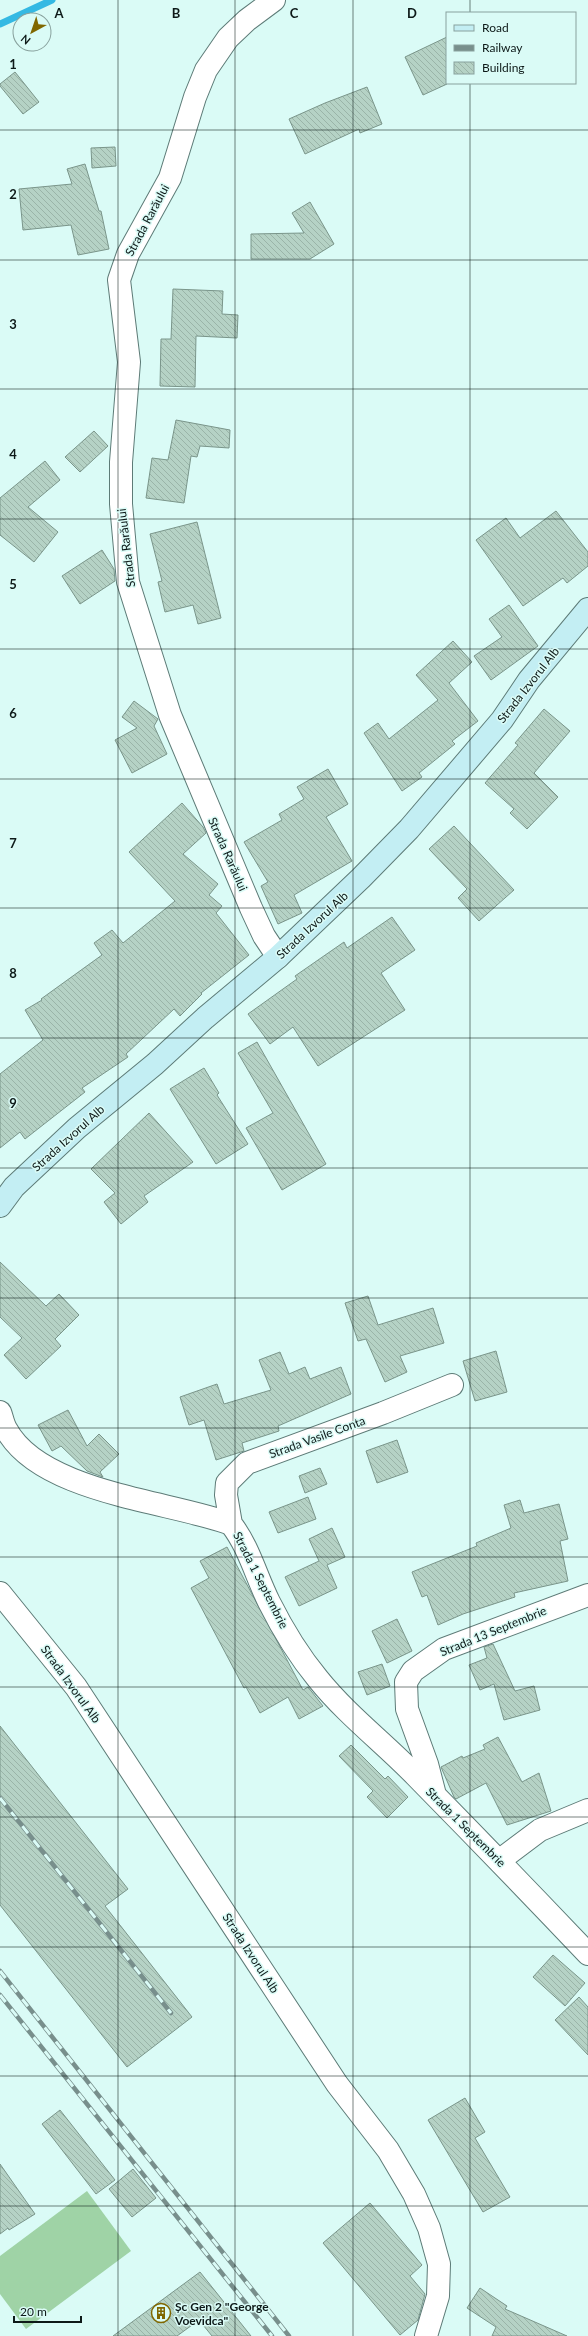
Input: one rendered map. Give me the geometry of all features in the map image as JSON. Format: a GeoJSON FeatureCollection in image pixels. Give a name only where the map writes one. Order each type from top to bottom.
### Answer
{"type":"FeatureCollection","features":[{"type":"Feature","properties":{"kind":"street","name":"Strada Rarăului"},"geometry":{"type":"LineString","coordinates":[[274,0],[247,20],[228,38],[206,70],[195,96],[170,178],[128,254],[119,280],[129,362],[123,439],[121,504],[128,582],[150,658],[173,722],[251,908],[264,936],[278,957]]}},
{"type":"Feature","properties":{"kind":"street","name":"Strada Izvorul Alb"},"geometry":{"type":"LineString","coordinates":[[0,1206],[14,1187],[77,1128],[155,1064],[204,1018],[278,957],[361,878],[409,829],[502,720],[530,680],[588,609]]}},
{"type":"Feature","properties":{"kind":"street","name":"Strada Vasile Conta"},"geometry":{"type":"LineString","coordinates":[[231,1524],[226,1495],[227,1483],[247,1463],[383,1413],[452,1385]]}},
{"type":"Feature","properties":{"kind":"street","name":"Strada 1 Septembrie"},"geometry":{"type":"LineString","coordinates":[[0,1412],[5,1429],[18,1444],[32,1458],[60,1474],[116,1494],[231,1524],[252,1561],[269,1602],[317,1678],[343,1707],[435,1796],[482,1846],[500,1860],[588,1954]]}},
{"type":"Feature","properties":{"kind":"street","name":"Strada Izvorul Alb"},"geometry":{"type":"LineString","coordinates":[[0,1592],[76,1687],[337,2084],[388,2150],[410,2188],[429,2228],[439,2264],[438,2296],[426,2336]]}},
{"type":"Feature","properties":{"kind":"street","name":"Strada 13 Septembrie"},"geometry":{"type":"LineString","coordinates":[[435,1796],[427,1764],[407,1710],[406,1682],[414,1671],[444,1649],[588,1595]]}},
{"type":"Feature","properties":{"kind":"street"},"geometry":{"type":"LineString","coordinates":[[500,1860],[540,1830],[588,1810]]}},
{"type":"Feature","properties":{"kind":"green space"},"geometry":{"type":"Polygon","coordinates":[[[87,2191],[131,2251],[26,2329],[0,2294],[0,2256],[87,2191]]]}},
{"type":"Feature","properties":{"kind":"building"},"geometry":{"type":"Polygon","coordinates":[[[446,37],[447,84],[423,95],[405,57],[446,37]]]}},
{"type":"Feature","properties":{"kind":"building"},"geometry":{"type":"Polygon","coordinates":[[[15,72],[39,102],[23,114],[0,86],[0,84],[15,72]]]}},
{"type":"Feature","properties":{"kind":"building"},"geometry":{"type":"Polygon","coordinates":[[[367,87],[382,124],[360,133],[359,129],[305,154],[289,119],[367,87]]]}},
{"type":"Feature","properties":{"kind":"building"},"geometry":{"type":"Polygon","coordinates":[[[115,147],[116,166],[92,168],[91,148],[115,147]]]}},
{"type":"Feature","properties":{"kind":"building"},"geometry":{"type":"Polygon","coordinates":[[[85,164],[99,211],[101,211],[109,249],[78,255],[71,225],[23,230],[19,189],[72,184],[67,169],[85,164]]]}},
{"type":"Feature","properties":{"kind":"building"},"geometry":{"type":"Polygon","coordinates":[[[310,202],[334,244],[310,259],[251,259],[251,234],[304,233],[292,213],[310,202]]]}},
{"type":"Feature","properties":{"kind":"building"},"geometry":{"type":"Polygon","coordinates":[[[173,289],[223,291],[222,314],[238,315],[237,338],[196,336],[195,387],[160,386],[161,339],[171,339],[173,289]]]}},
{"type":"Feature","properties":{"kind":"building"},"geometry":{"type":"Polygon","coordinates":[[[176,420],[230,430],[229,448],[200,446],[197,457],[191,456],[184,503],[146,498],[152,458],[168,460],[176,420]]]}},
{"type":"Feature","properties":{"kind":"building"},"geometry":{"type":"Polygon","coordinates":[[[94,431],[108,446],[80,472],[65,457],[94,431]]]}},
{"type":"Feature","properties":{"kind":"building"},"geometry":{"type":"Polygon","coordinates":[[[45,461],[60,480],[28,507],[58,532],[34,562],[0,535],[0,498],[45,461]]]}},
{"type":"Feature","properties":{"kind":"building"},"geometry":{"type":"Polygon","coordinates":[[[556,511],[588,552],[588,566],[567,583],[563,578],[523,606],[476,540],[506,518],[520,538],[556,511]]]}},
{"type":"Feature","properties":{"kind":"building"},"geometry":{"type":"Polygon","coordinates":[[[197,522],[221,618],[198,624],[193,605],[165,612],[158,582],[162,581],[150,534],[197,522]]]}},
{"type":"Feature","properties":{"kind":"building"},"geometry":{"type":"Polygon","coordinates":[[[102,550],[114,569],[115,581],[80,604],[62,576],[102,550]]]}},
{"type":"Feature","properties":{"kind":"building"},"geometry":{"type":"Polygon","coordinates":[[[509,605],[538,646],[491,680],[474,656],[502,637],[489,619],[509,605]]]}},
{"type":"Feature","properties":{"kind":"building"},"geometry":{"type":"Polygon","coordinates":[[[453,641],[472,662],[449,683],[478,721],[452,741],[455,744],[419,773],[422,777],[402,791],[364,733],[378,723],[389,739],[438,700],[416,675],[453,641]]]}},
{"type":"Feature","properties":{"kind":"building"},"geometry":{"type":"Polygon","coordinates":[[[134,701],[158,719],[154,726],[167,754],[132,773],[115,740],[137,728],[122,717],[134,701]]]}},
{"type":"Feature","properties":{"kind":"building"},"geometry":{"type":"Polygon","coordinates":[[[544,709],[570,731],[534,773],[558,797],[527,829],[510,813],[514,809],[485,783],[518,745],[515,743],[544,709]]]}},
{"type":"Feature","properties":{"kind":"building"},"geometry":{"type":"Polygon","coordinates":[[[328,769],[348,804],[326,817],[352,861],[294,895],[302,913],[278,924],[261,886],[268,882],[244,842],[282,820],[279,814],[304,799],[297,787],[328,769]]]}},
{"type":"Feature","properties":{"kind":"building"},"geometry":{"type":"Polygon","coordinates":[[[182,803],[203,827],[206,833],[183,854],[218,884],[209,895],[222,906],[216,913],[249,955],[201,993],[202,994],[180,1016],[174,1009],[126,1054],[128,1057],[82,1088],[85,1092],[25,1139],[20,1132],[0,1148],[0,1074],[43,1040],[25,1010],[42,1000],[41,999],[102,955],[94,943],[112,930],[123,943],[175,901],[129,852],[182,803]]]}},
{"type":"Feature","properties":{"kind":"building"},"geometry":{"type":"Polygon","coordinates":[[[454,826],[514,890],[479,921],[458,898],[467,889],[429,849],[454,826]]]}},
{"type":"Feature","properties":{"kind":"building"},"geometry":{"type":"Polygon","coordinates":[[[392,917],[415,950],[381,973],[405,1010],[318,1066],[293,1027],[270,1044],[248,1014],[297,979],[295,976],[344,942],[347,948],[392,917]]]}},
{"type":"Feature","properties":{"kind":"building"},"geometry":{"type":"Polygon","coordinates":[[[257,1042],[326,1164],[282,1190],[246,1128],[273,1113],[238,1053],[257,1042]]]}},
{"type":"Feature","properties":{"kind":"building"},"geometry":{"type":"Polygon","coordinates":[[[204,1068],[219,1093],[217,1095],[248,1144],[216,1164],[170,1089],[204,1068]]]}},
{"type":"Feature","properties":{"kind":"building"},"geometry":{"type":"Polygon","coordinates":[[[149,1113],[193,1162],[144,1196],[148,1202],[121,1224],[104,1202],[115,1193],[91,1169],[149,1113]]]}},
{"type":"Feature","properties":{"kind":"building"},"geometry":{"type":"Polygon","coordinates":[[[0,1262],[46,1306],[59,1294],[79,1315],[55,1339],[61,1346],[26,1379],[4,1355],[22,1338],[0,1317],[0,1262]]]}},
{"type":"Feature","properties":{"kind":"building"},"geometry":{"type":"Polygon","coordinates":[[[368,1296],[378,1325],[433,1308],[444,1343],[400,1356],[407,1372],[385,1382],[366,1339],[358,1341],[345,1303],[368,1296]]]}},
{"type":"Feature","properties":{"kind":"building"},"geometry":{"type":"Polygon","coordinates":[[[496,1351],[507,1392],[475,1401],[463,1361],[496,1351]]]}},
{"type":"Feature","properties":{"kind":"building"},"geometry":{"type":"Polygon","coordinates":[[[280,1352],[289,1374],[305,1367],[310,1379],[341,1367],[351,1394],[278,1426],[279,1431],[242,1443],[244,1451],[216,1460],[204,1420],[189,1425],[180,1397],[217,1384],[224,1404],[271,1390],[259,1360],[280,1352]]]}},
{"type":"Feature","properties":{"kind":"building"},"geometry":{"type":"Polygon","coordinates":[[[68,1410],[87,1446],[99,1434],[119,1454],[100,1472],[103,1477],[87,1471],[61,1446],[52,1451],[38,1425],[68,1410]]]}},
{"type":"Feature","properties":{"kind":"building"},"geometry":{"type":"Polygon","coordinates":[[[397,1440],[408,1472],[377,1483],[366,1451],[397,1440]]]}},
{"type":"Feature","properties":{"kind":"building"},"geometry":{"type":"Polygon","coordinates":[[[320,1468],[327,1484],[305,1493],[299,1476],[320,1468]]]}},
{"type":"Feature","properties":{"kind":"building"},"geometry":{"type":"Polygon","coordinates":[[[308,1497],[316,1519],[278,1533],[269,1512],[308,1497]]]}},
{"type":"Feature","properties":{"kind":"building"},"geometry":{"type":"Polygon","coordinates":[[[520,1500],[524,1513],[559,1504],[568,1539],[560,1541],[568,1581],[514,1593],[515,1597],[463,1614],[438,1625],[427,1595],[422,1597],[412,1572],[477,1546],[476,1543],[511,1528],[504,1505],[520,1500]]]}},
{"type":"Feature","properties":{"kind":"building"},"geometry":{"type":"Polygon","coordinates":[[[332,1528],[345,1557],[327,1565],[337,1588],[299,1606],[285,1577],[319,1561],[309,1539],[332,1528]]]}},
{"type":"Feature","properties":{"kind":"building"},"geometry":{"type":"Polygon","coordinates":[[[227,1547],[303,1690],[308,1687],[323,1706],[299,1719],[288,1697],[260,1713],[246,1687],[244,1688],[191,1588],[209,1578],[200,1561],[227,1547]]]}},
{"type":"Feature","properties":{"kind":"building"},"geometry":{"type":"Polygon","coordinates":[[[397,1619],[412,1651],[387,1663],[372,1631],[397,1619]]]}},
{"type":"Feature","properties":{"kind":"building"},"geometry":{"type":"Polygon","coordinates":[[[493,1644],[515,1691],[534,1686],[540,1710],[504,1720],[494,1684],[480,1690],[469,1665],[487,1658],[484,1647],[493,1644]]]}},
{"type":"Feature","properties":{"kind":"building"},"geometry":{"type":"Polygon","coordinates":[[[382,1664],[390,1686],[367,1695],[358,1672],[382,1664]]]}},
{"type":"Feature","properties":{"kind":"building"},"geometry":{"type":"Polygon","coordinates":[[[0,1726],[128,1889],[105,1906],[192,2017],[127,2067],[0,1905],[0,1726]]]}},
{"type":"Feature","properties":{"kind":"building"},"geometry":{"type":"Polygon","coordinates":[[[498,1737],[522,1782],[539,1773],[551,1811],[507,1825],[486,1783],[456,1799],[454,1797],[441,1767],[462,1756],[463,1758],[485,1749],[483,1745],[498,1737]]]}},
{"type":"Feature","properties":{"kind":"building"},"geometry":{"type":"Polygon","coordinates":[[[351,1745],[385,1779],[388,1776],[408,1797],[387,1818],[367,1797],[373,1791],[339,1756],[351,1745]]]}},
{"type":"Feature","properties":{"kind":"building"},"geometry":{"type":"Polygon","coordinates":[[[553,1955],[585,1983],[565,2006],[533,1977],[553,1955]]]}},
{"type":"Feature","properties":{"kind":"building"},"geometry":{"type":"Polygon","coordinates":[[[579,1997],[588,2007],[588,2055],[555,2020],[579,1997]]]}},
{"type":"Feature","properties":{"kind":"building"},"geometry":{"type":"Polygon","coordinates":[[[465,2098],[485,2132],[475,2138],[510,2197],[483,2212],[428,2120],[465,2098]]]}},
{"type":"Feature","properties":{"kind":"building"},"geometry":{"type":"Polygon","coordinates":[[[60,2110],[115,2180],[96,2194],[42,2124],[60,2110]]]}},
{"type":"Feature","properties":{"kind":"building"},"geometry":{"type":"Polygon","coordinates":[[[0,2164],[35,2214],[9,2230],[8,2228],[0,2234],[0,2164]]]}},
{"type":"Feature","properties":{"kind":"building"},"geometry":{"type":"Polygon","coordinates":[[[133,2169],[156,2198],[132,2217],[109,2189],[133,2169]]]}},
{"type":"Feature","properties":{"kind":"building"},"geometry":{"type":"Polygon","coordinates":[[[370,2203],[422,2265],[410,2276],[425,2294],[418,2320],[400,2335],[323,2243],[370,2203]]]}},
{"type":"Feature","properties":{"kind":"building"},"geometry":{"type":"Polygon","coordinates":[[[200,2272],[251,2336],[212,2336],[199,2320],[177,2336],[113,2336],[200,2272]]]}},
{"type":"Feature","properties":{"kind":"building"},"geometry":{"type":"Polygon","coordinates":[[[480,2288],[507,2306],[505,2309],[567,2336],[492,2336],[496,2327],[467,2308],[480,2288]]]}},
{"type":"Feature","properties":{"kind":"waterway"},"geometry":{"type":"LineString","coordinates":[[0,24],[52,0]]}},
{"type":"Feature","properties":{"kind":"railway"},"geometry":{"type":"LineString","coordinates":[[0,1798],[171,2013]]}},
{"type":"Feature","properties":{"kind":"railway"},"geometry":{"type":"LineString","coordinates":[[0,1971],[289,2336]]}},
{"type":"Feature","properties":{"kind":"railway"},"geometry":{"type":"LineString","coordinates":[[0,1995],[272,2336]]}},
{"type":"Feature","properties":{"kind":"place","name":"Șc Gen 2 \"George Voevidca\""},"geometry":{"type":"Point","coordinates":[161,2313]}}]}
